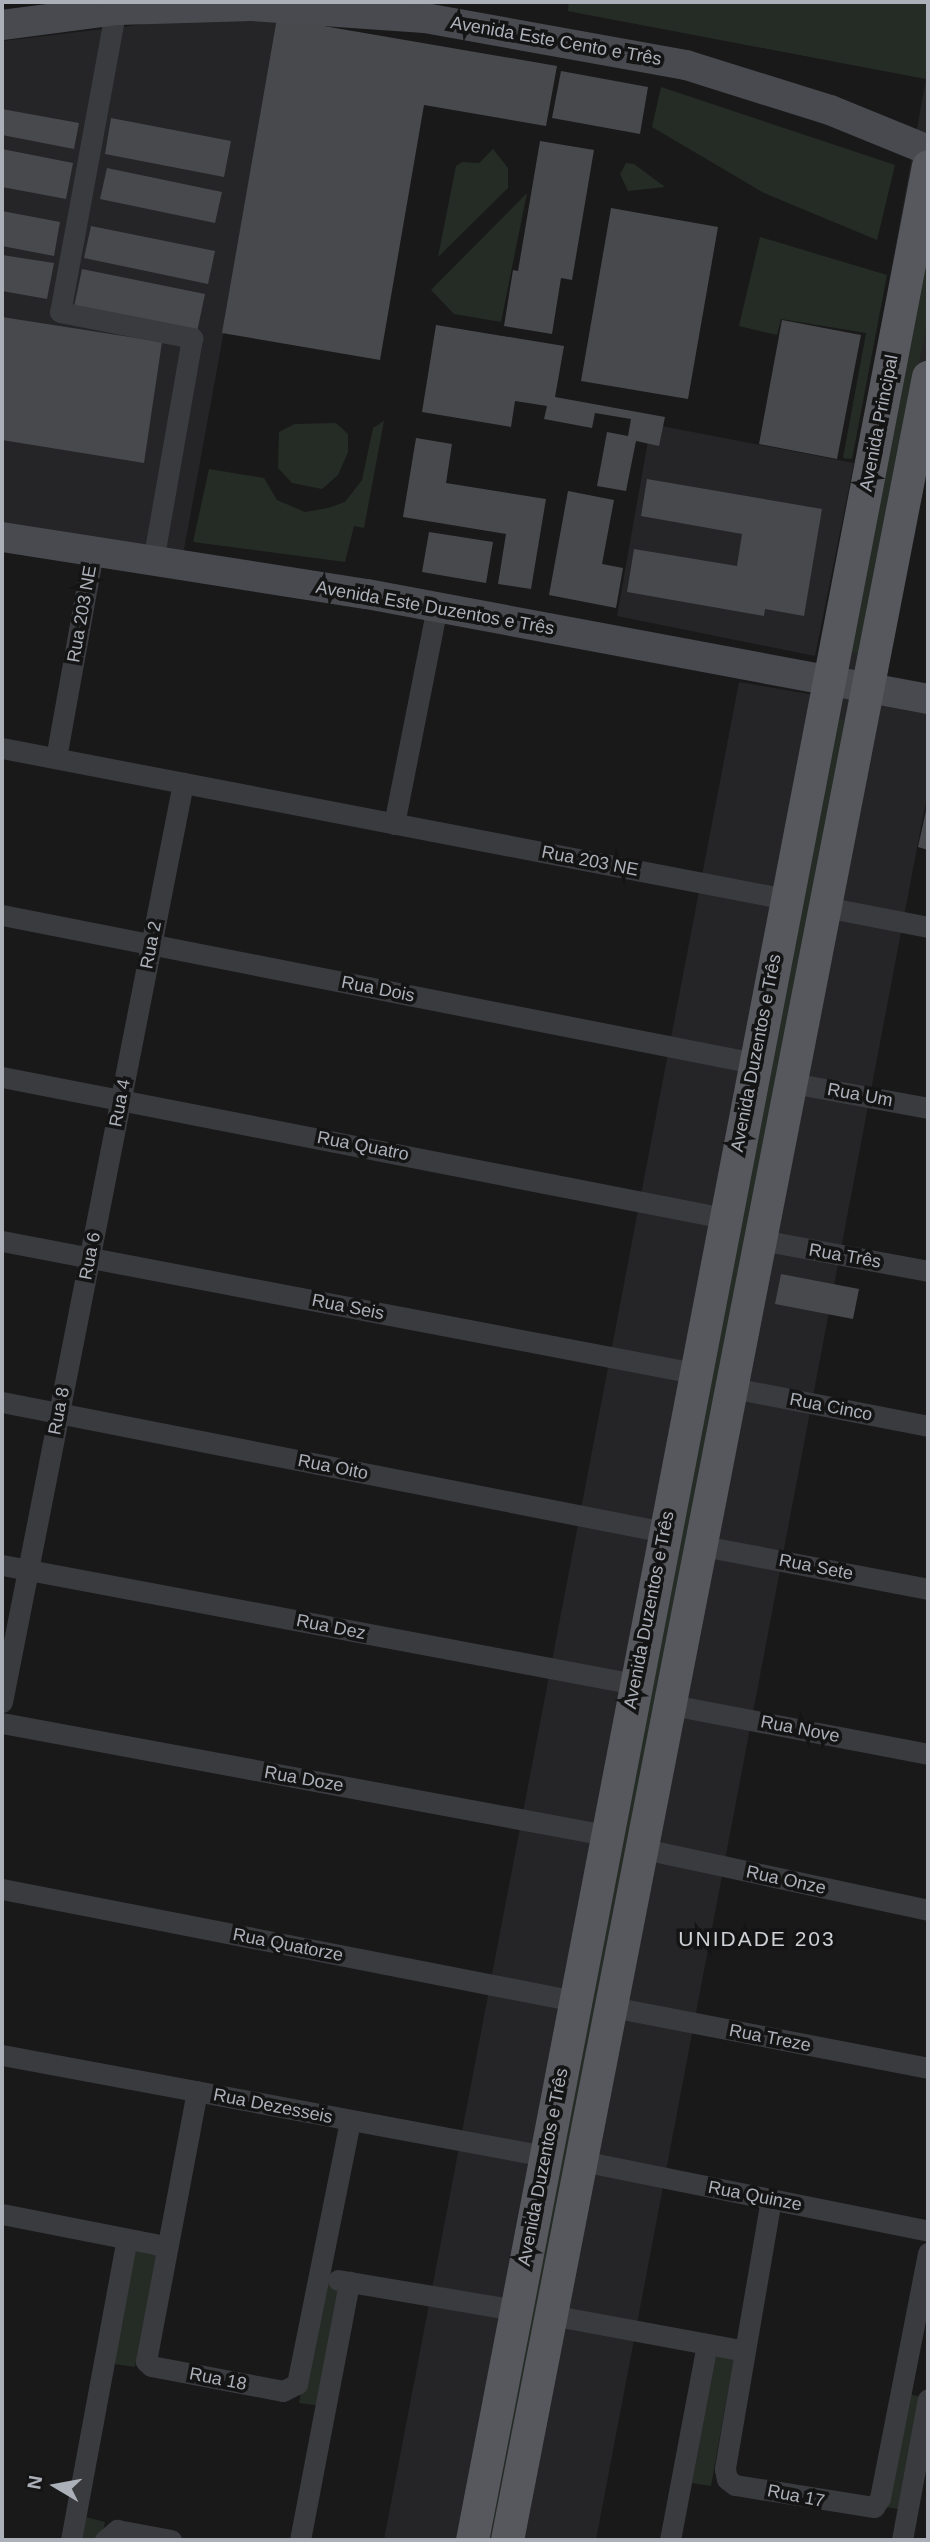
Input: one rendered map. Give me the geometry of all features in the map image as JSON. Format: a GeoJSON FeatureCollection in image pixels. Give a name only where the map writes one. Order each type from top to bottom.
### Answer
{"type":"FeatureCollection","features":[{"type":"Feature","properties":{"kind":"main road","name":"Avenida Este Cento e Três"},"geometry":{"type":"LineString","coordinates":[[2,25],[117,6],[297,6],[437,20],[686,65],[818,106],[928,150]]}},
{"type":"Feature","properties":{"kind":"main road","name":"Avenida Principal"},"geometry":{"type":"LineString","coordinates":[[829,681],[927,182]]}},
{"type":"Feature","properties":{"kind":"main road"},"geometry":{"type":"LineString","coordinates":[[867,688],[928,377]]}},
{"type":"Feature","properties":{"kind":"main road","name":"Avenida Este Duzentos e Três"},"geometry":{"type":"LineString","coordinates":[[2,537],[437,607],[928,699]]}},
{"type":"Feature","properties":{"kind":"main road","name":"Avenida Duzentos e Três"},"geometry":{"type":"LineString","coordinates":[[472,2540],[829,681]]}},
{"type":"Feature","properties":{"kind":"main road","name":"Avenida Duzentos e Três"},"geometry":{"type":"LineString","coordinates":[[507,2540],[704,1546],[867,688]]}},
{"type":"Feature","properties":{"kind":"street"},"geometry":{"type":"LineString","coordinates":[[117,6],[60,313],[192,338],[153,561]]}},
{"type":"Feature","properties":{"kind":"street","name":"Rua 203 NE"},"geometry":{"type":"LineString","coordinates":[[56,758],[93,553]]}},
{"type":"Feature","properties":{"kind":"street"},"geometry":{"type":"LineString","coordinates":[[394,824],[437,607]]}},
{"type":"Feature","properties":{"kind":"street","name":"Rua 203 NE"},"geometry":{"type":"LineString","coordinates":[[2,748],[786,899]]}},
{"type":"Feature","properties":{"kind":"street","name":"Rua 2"},"geometry":{"type":"LineString","coordinates":[[135,1027],[183,783]]}},
{"type":"Feature","properties":{"kind":"street"},"geometry":{"type":"LineString","coordinates":[[825,907],[928,927]]}},
{"type":"Feature","properties":{"kind":"street","name":"Rua Dois"},"geometry":{"type":"LineString","coordinates":[[2,915],[754,1063]]}},
{"type":"Feature","properties":{"kind":"street","name":"Rua 4"},"geometry":{"type":"LineString","coordinates":[[105,1178],[135,1027]]}},
{"type":"Feature","properties":{"kind":"street","name":"Rua Quatro"},"geometry":{"type":"LineString","coordinates":[[2,1077],[724,1218]]}},
{"type":"Feature","properties":{"kind":"street","name":"Rua Um"},"geometry":{"type":"LineString","coordinates":[[792,1083],[928,1108]]}},
{"type":"Feature","properties":{"kind":"street","name":"Rua 6"},"geometry":{"type":"LineString","coordinates":[[75,1334],[105,1178]]}},
{"type":"Feature","properties":{"kind":"street","name":"Rua Três"},"geometry":{"type":"LineString","coordinates":[[761,1240],[928,1271]]}},
{"type":"Feature","properties":{"kind":"street","name":"Rua Seis"},"geometry":{"type":"LineString","coordinates":[[2,1241],[694,1373]]}},
{"type":"Feature","properties":{"kind":"street","name":"Rua 8"},"geometry":{"type":"LineString","coordinates":[[28,1570],[75,1334]]}},
{"type":"Feature","properties":{"kind":"street","name":"Rua Cinco"},"geometry":{"type":"LineString","coordinates":[[733,1388],[928,1426]]}},
{"type":"Feature","properties":{"kind":"street","name":"Rua Oito"},"geometry":{"type":"LineString","coordinates":[[2,1402],[664,1532]]}},
{"type":"Feature","properties":{"kind":"street","name":"Rua Sete"},"geometry":{"type":"LineString","coordinates":[[704,1546],[928,1589]]}},
{"type":"Feature","properties":{"kind":"street","name":"Rua Dez"},"geometry":{"type":"LineString","coordinates":[[2,1565],[635,1685]]}},
{"type":"Feature","properties":{"kind":"street"},"geometry":{"type":"LineString","coordinates":[[2,1702],[28,1570]]}},
{"type":"Feature","properties":{"kind":"street","name":"Rua Nove"},"geometry":{"type":"LineString","coordinates":[[672,1705],[928,1754]]}},
{"type":"Feature","properties":{"kind":"street","name":"Rua Doze"},"geometry":{"type":"LineString","coordinates":[[2,1723],[606,1835]]}},
{"type":"Feature","properties":{"kind":"street","name":"Rua Onze"},"geometry":{"type":"LineString","coordinates":[[644,1849],[928,1910]]}},
{"type":"Feature","properties":{"kind":"street","name":"Rua Quatorze"},"geometry":{"type":"LineString","coordinates":[[2,1889],[575,2001]]}},
{"type":"Feature","properties":{"kind":"street","name":"Rua Treze"},"geometry":{"type":"LineString","coordinates":[[612,2007],[928,2068]]}},
{"type":"Feature","properties":{"kind":"street","name":"Rua Dezesseis"},"geometry":{"type":"LineString","coordinates":[[2,2055],[545,2156]]}},
{"type":"Feature","properties":{"kind":"street","name":"Rua 18"},"geometry":{"type":"LineString","coordinates":[[197,2091],[145,2354],[151,2366],[292,2390],[297,2384],[350,2120]]}},
{"type":"Feature","properties":{"kind":"street","name":"Rua Quinze"},"geometry":{"type":"LineString","coordinates":[[582,2161],[928,2231]]}},
{"type":"Feature","properties":{"kind":"street","name":"Rua 17"},"geometry":{"type":"LineString","coordinates":[[771,2199],[725,2469],[727,2479],[735,2485],[874,2507],[880,2498],[928,2253]]}},
{"type":"Feature","properties":{"kind":"street"},"geometry":{"type":"LineString","coordinates":[[2,2214],[165,2246]]}},
{"type":"Feature","properties":{"kind":"street"},"geometry":{"type":"LineString","coordinates":[[71,2540],[127,2239]]}},
{"type":"Feature","properties":{"kind":"street"},"geometry":{"type":"LineString","coordinates":[[318,2277],[516,2311]]}},
{"type":"Feature","properties":{"kind":"street"},"geometry":{"type":"LineString","coordinates":[[300,2540],[349,2282]]}},
{"type":"Feature","properties":{"kind":"street"},"geometry":{"type":"LineString","coordinates":[[551,2315],[745,2351]]}},
{"type":"Feature","properties":{"kind":"street"},"geometry":{"type":"LineString","coordinates":[[670,2540],[707,2345]]}},
{"type":"Feature","properties":{"kind":"street"},"geometry":{"type":"LineString","coordinates":[[901,2389],[928,2397],[902,2540]]}},
{"type":"Feature","properties":{"kind":"street"},"geometry":{"type":"LineString","coordinates":[[105,2540],[117,2530],[171,2540]]}},
{"type":"Feature","properties":{"kind":"shaded area"},"geometry":{"type":"Polygon","coordinates":[[[569,2],[928,2],[928,432],[877,680],[928,691],[928,790],[596,2540],[384,2540],[739,682],[814,695],[926,79],[568,11],[569,2]]]}},
{"type":"Feature","properties":{"kind":"shaded area"},"geometry":{"type":"Polygon","coordinates":[[[569,2],[928,2],[926,79],[568,11],[569,2]]]}},
{"type":"Feature","properties":{"kind":"shaded area"},"geometry":{"type":"Polygon","coordinates":[[[281,19],[183,555],[2,524],[2,41],[180,20],[281,19]]]}},
{"type":"Feature","properties":{"kind":"shaded area"},"geometry":{"type":"Polygon","coordinates":[[[661,87],[895,165],[877,240],[764,193],[652,127],[661,87]]]}},
{"type":"Feature","properties":{"kind":"shaded area"},"geometry":{"type":"Polygon","coordinates":[[[493,149],[508,168],[508,188],[438,257],[456,166],[462,162],[479,163],[493,149]]]}},
{"type":"Feature","properties":{"kind":"shaded area"},"geometry":{"type":"Polygon","coordinates":[[[626,163],[634,164],[665,187],[628,191],[620,174],[626,163]]]}},
{"type":"Feature","properties":{"kind":"shaded area"},"geometry":{"type":"Polygon","coordinates":[[[527,193],[501,322],[454,314],[431,290],[527,193]]]}},
{"type":"Feature","properties":{"kind":"shaded area"},"geometry":{"type":"Polygon","coordinates":[[[760,237],[887,275],[852,459],[843,458],[866,333],[781,319],[777,335],[739,326],[760,237]]]}},
{"type":"Feature","properties":{"kind":"shaded area"},"geometry":{"type":"Polygon","coordinates":[[[928,243],[928,318],[862,654],[847,652],[928,243]]]}},
{"type":"Feature","properties":{"kind":"shaded area"},"geometry":{"type":"Polygon","coordinates":[[[384,421],[364,528],[354,526],[345,562],[193,542],[209,469],[264,478],[277,500],[305,512],[328,508],[345,502],[362,480],[373,428],[384,421]]]}},
{"type":"Feature","properties":{"kind":"shaded area"},"geometry":{"type":"Polygon","coordinates":[[[336,423],[348,434],[348,452],[338,475],[322,489],[292,483],[278,468],[279,432],[295,424],[336,423]]]}},
{"type":"Feature","properties":{"kind":"shaded area"},"geometry":{"type":"Polygon","coordinates":[[[651,424],[854,463],[815,656],[617,616],[651,424]]]}},
{"type":"Feature","properties":{"kind":"shaded area"},"geometry":{"type":"Polygon","coordinates":[[[833,718],[848,721],[494,2540],[481,2540],[833,718]]]}},
{"type":"Feature","properties":{"kind":"shaded area"},"geometry":{"type":"Polygon","coordinates":[[[136,2246],[157,2251],[135,2367],[114,2364],[136,2246]]]}},
{"type":"Feature","properties":{"kind":"shaded area"},"geometry":{"type":"Polygon","coordinates":[[[322,2281],[345,2286],[322,2406],[299,2403],[322,2281]]]}},
{"type":"Feature","properties":{"kind":"shaded area"},"geometry":{"type":"Polygon","coordinates":[[[716,2355],[734,2358],[711,2486],[692,2483],[716,2355]]]}},
{"type":"Feature","properties":{"kind":"shaded area"},"geometry":{"type":"Polygon","coordinates":[[[907,2394],[924,2397],[903,2510],[886,2507],[907,2394]]]}},
{"type":"Feature","properties":{"kind":"shaded area"},"geometry":{"type":"Polygon","coordinates":[[[82,2516],[105,2522],[101,2540],[77,2540],[82,2516]]]}},
{"type":"Feature","properties":{"kind":"building"},"geometry":{"type":"Polygon","coordinates":[[[277,18],[557,66],[546,126],[424,105],[380,360],[222,333],[277,18]]]}},
{"type":"Feature","properties":{"kind":"building"},"geometry":{"type":"Polygon","coordinates":[[[561,71],[648,87],[640,134],[552,118],[561,71]]]}},
{"type":"Feature","properties":{"kind":"building"},"geometry":{"type":"Polygon","coordinates":[[[2,109],[79,123],[74,149],[2,135],[2,109]]]}},
{"type":"Feature","properties":{"kind":"building"},"geometry":{"type":"Polygon","coordinates":[[[111,118],[231,141],[224,177],[105,154],[111,118]]]}},
{"type":"Feature","properties":{"kind":"building"},"geometry":{"type":"Polygon","coordinates":[[[540,141],[594,150],[572,280],[561,278],[552,334],[504,326],[513,270],[518,271],[540,141]]]}},
{"type":"Feature","properties":{"kind":"building"},"geometry":{"type":"Polygon","coordinates":[[[2,149],[73,163],[66,199],[2,187],[2,149]]]}},
{"type":"Feature","properties":{"kind":"building"},"geometry":{"type":"Polygon","coordinates":[[[107,168],[222,192],[215,223],[100,199],[107,168]]]}},
{"type":"Feature","properties":{"kind":"building"},"geometry":{"type":"Polygon","coordinates":[[[611,208],[718,227],[688,399],[581,381],[611,208]]]}},
{"type":"Feature","properties":{"kind":"building"},"geometry":{"type":"Polygon","coordinates":[[[2,211],[60,222],[54,256],[2,246],[2,211]]]}},
{"type":"Feature","properties":{"kind":"building"},"geometry":{"type":"Polygon","coordinates":[[[91,226],[215,251],[208,284],[84,258],[91,226]]]}},
{"type":"Feature","properties":{"kind":"building"},"geometry":{"type":"Polygon","coordinates":[[[2,255],[54,263],[47,299],[2,291],[2,255]]]}},
{"type":"Feature","properties":{"kind":"building"},"geometry":{"type":"Polygon","coordinates":[[[82,269],[205,294],[197,332],[74,307],[82,269]]]}},
{"type":"Feature","properties":{"kind":"building"},"geometry":{"type":"Polygon","coordinates":[[[2,317],[162,342],[144,463],[2,440],[2,317]]]}},
{"type":"Feature","properties":{"kind":"building"},"geometry":{"type":"Polygon","coordinates":[[[782,320],[861,335],[837,459],[759,444],[782,320]]]}},
{"type":"Feature","properties":{"kind":"building"},"geometry":{"type":"Polygon","coordinates":[[[436,325],[564,346],[555,397],[665,417],[659,446],[636,441],[626,491],[597,486],[607,432],[628,436],[631,419],[595,413],[592,428],[544,419],[547,406],[515,401],[511,427],[422,412],[436,325]]]}},
{"type":"Feature","properties":{"kind":"building"},"geometry":{"type":"Polygon","coordinates":[[[416,438],[452,444],[446,483],[546,499],[531,589],[498,584],[506,534],[403,517],[416,438]]]}},
{"type":"Feature","properties":{"kind":"building"},"geometry":{"type":"Polygon","coordinates":[[[647,479],[822,509],[804,616],[765,609],[764,616],[627,592],[634,549],[737,566],[742,534],[641,516],[647,479]]]}},
{"type":"Feature","properties":{"kind":"building"},"geometry":{"type":"Polygon","coordinates":[[[568,491],[614,500],[602,564],[623,568],[616,608],[549,595],[568,491]]]}},
{"type":"Feature","properties":{"kind":"building"},"geometry":{"type":"Polygon","coordinates":[[[429,532],[493,542],[486,583],[422,572],[429,532]]]}},
{"type":"Feature","properties":{"kind":"building"},"geometry":{"type":"Polygon","coordinates":[[[928,802],[928,850],[918,847],[928,802]]]}},
{"type":"Feature","properties":{"kind":"building"},"geometry":{"type":"Polygon","coordinates":[[[781,1274],[859,1289],[853,1319],[775,1304],[781,1274]]]}},
{"type":"Feature","properties":{"kind":"district","name":"UNIDADE 203"},"geometry":{"type":"Point","coordinates":[757,1939]}}]}
